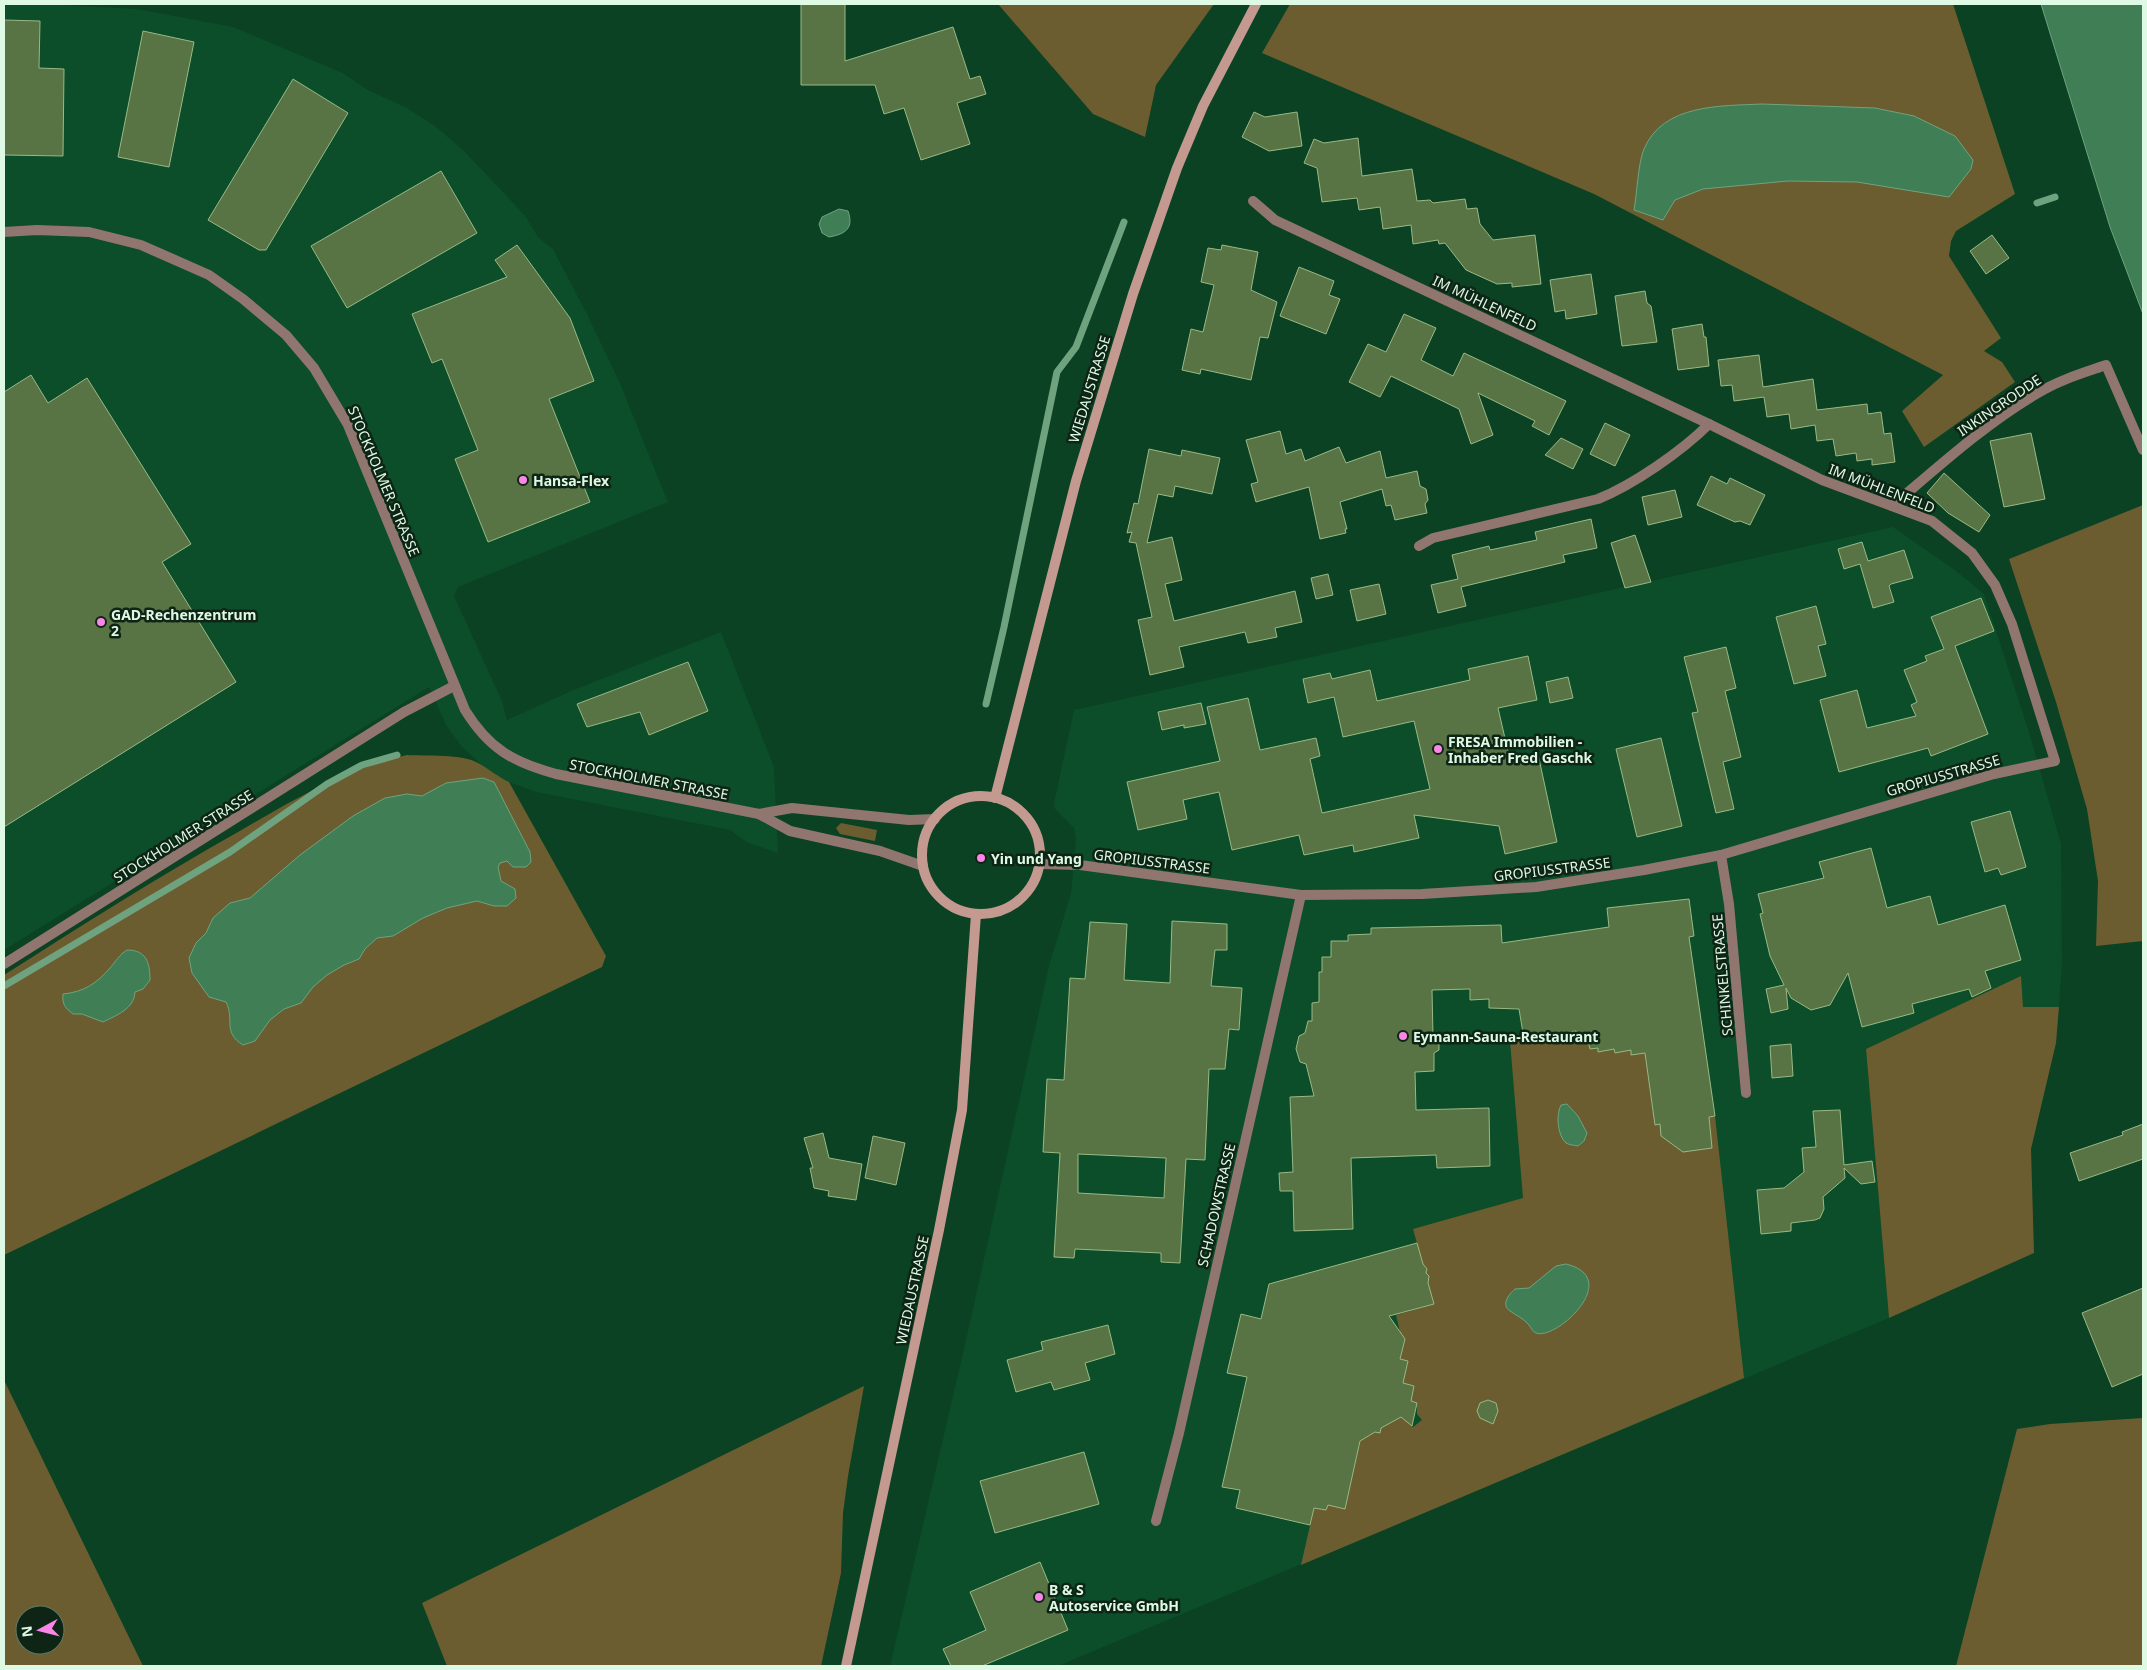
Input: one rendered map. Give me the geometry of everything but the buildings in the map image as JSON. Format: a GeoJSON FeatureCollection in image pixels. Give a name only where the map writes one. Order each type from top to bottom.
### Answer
{"type":"FeatureCollection","features":[{"type":"Feature","properties":{"kind":"main road","name":"WIEDAUSTRASSE"},"geometry":{"type":"LineString","coordinates":[[995,798],[1076,481],[1133,294],[1177,168],[1202,106],[1256,4]]}},
{"type":"Feature","properties":{"kind":"main road"},"geometry":{"type":"LineString","coordinates":[[975,797],[995,798],[1011,805],[1024,815],[1034,830],[1040,846],[1040,864],[1035,881],[1024,896],[1011,907],[994,913],[976,914],[958,910],[941,899],[929,884],[923,866],[923,846],[927,832],[935,819],[956,802],[975,797]]}},
{"type":"Feature","properties":{"kind":"main road","name":"WIEDAUSTRASSE"},"geometry":{"type":"LineString","coordinates":[[846,1666],[937,1239],[962,1110],[976,914]]}},
{"type":"Feature","properties":{"kind":"street","name":"IM MÜHLENFELD"},"geometry":{"type":"LineString","coordinates":[[1253,200],[1275,220],[1709,424],[1822,480],[1932,520],[1972,553],[1995,585],[2012,624],[2054,761]]}},
{"type":"Feature","properties":{"kind":"street","name":"STOCKHOLMER STRASSE"},"geometry":{"type":"LineString","coordinates":[[4,232],[37,230],[90,232],[141,245],[209,275],[243,299],[286,335],[314,368],[348,426],[454,686],[476,728],[504,754],[519,762],[556,774],[759,814],[790,831],[880,851],[923,866]]}},
{"type":"Feature","properties":{"kind":"street","name":"INKINGRODDE"},"geometry":{"type":"LineString","coordinates":[[1892,506],[1973,436],[2039,392],[2071,377],[2106,365],[2143,450]]}},
{"type":"Feature","properties":{"kind":"street"},"geometry":{"type":"LineString","coordinates":[[1419,546],[1433,538],[1598,499],[1614,493],[1690,443],[1709,424]]}},
{"type":"Feature","properties":{"kind":"street","name":"STOCKHOLMER STRASSE"},"geometry":{"type":"LineString","coordinates":[[4,964],[404,712],[454,686]]}},
{"type":"Feature","properties":{"kind":"street","name":"GROPIUSSTRASSE"},"geometry":{"type":"LineString","coordinates":[[1040,864],[1080,865],[1300,895],[1422,894],[1536,887],[1644,870],[1721,855],[1994,774],[2054,761]]}},
{"type":"Feature","properties":{"kind":"street","name":"STOCKHOLMER STRASSE"},"geometry":{"type":"LineString","coordinates":[[759,814],[792,808],[909,820],[935,819]]}},
{"type":"Feature","properties":{"kind":"street","name":"SCHINKELSTRASSE"},"geometry":{"type":"LineString","coordinates":[[1721,855],[1729,904],[1746,1093]]}},
{"type":"Feature","properties":{"kind":"street","name":"SCHADOWSTRASSE"},"geometry":{"type":"LineString","coordinates":[[1156,1522],[1179,1433],[1300,895]]}},
{"type":"Feature","properties":{"kind":"shaded area"},"geometry":{"type":"Polygon","coordinates":[[[4,4],[45,4],[137,9],[233,27],[343,73],[368,90],[407,108],[435,126],[463,150],[506,195],[526,217],[538,237],[553,249],[619,381],[668,502],[458,587],[454,596],[502,701],[507,720],[571,691],[721,632],[774,767],[778,853],[748,843],[730,830],[536,792],[492,774],[462,747],[446,725],[429,687],[4,950],[4,4]]]}},
{"type":"Feature","properties":{"kind":"shaded area"},"geometry":{"type":"Polygon","coordinates":[[[998,4],[1214,4],[1156,85],[1145,137],[1093,114],[998,4]]]}},
{"type":"Feature","properties":{"kind":"shaded area"},"geometry":{"type":"Polygon","coordinates":[[[1290,4],[1953,4],[2015,194],[1956,231],[1951,241],[1949,256],[2001,338],[1984,351],[2002,362],[2015,382],[1924,447],[1902,411],[1943,375],[1594,194],[1262,53],[1290,4]]]}},
{"type":"Feature","properties":{"kind":"shaded area"},"geometry":{"type":"Polygon","coordinates":[[[2041,4],[2143,4],[2143,314],[2110,227],[2041,4]]]}},
{"type":"Feature","properties":{"kind":"shaded area"},"geometry":{"type":"Polygon","coordinates":[[[1762,104],[1875,108],[1914,116],[1955,136],[1973,160],[1971,169],[1949,197],[1857,182],[1788,181],[1703,189],[1675,200],[1663,220],[1634,210],[1639,170],[1644,149],[1653,134],[1665,123],[1694,110],[1762,104]]]}},
{"type":"Feature","properties":{"kind":"shaded area"},"geometry":{"type":"Polygon","coordinates":[[[839,209],[848,211],[850,217],[849,226],[844,232],[829,237],[822,233],[819,224],[822,217],[839,209]]]}},
{"type":"Feature","properties":{"kind":"shaded area"},"geometry":{"type":"Polygon","coordinates":[[[2143,505],[2143,941],[2096,946],[2098,881],[2087,809],[2056,702],[2009,559],[2143,505]]]}},
{"type":"Feature","properties":{"kind":"shaded area"},"geometry":{"type":"Polygon","coordinates":[[[1893,527],[1955,570],[1984,594],[2029,732],[2061,844],[2062,964],[2059,1007],[2023,1007],[2021,977],[1866,1049],[1889,1318],[1058,1666],[890,1666],[964,1349],[1049,966],[1071,893],[1076,840],[1074,828],[1055,809],[1054,803],[1074,710],[1893,527]]]}},
{"type":"Feature","properties":{"kind":"shaded area"},"geometry":{"type":"Polygon","coordinates":[[[407,755],[454,757],[471,760],[509,782],[606,956],[602,967],[4,1255],[4,975],[149,884],[299,797],[362,768],[407,755]]]}},
{"type":"Feature","properties":{"kind":"shaded area"},"geometry":{"type":"Polygon","coordinates":[[[483,778],[494,782],[530,852],[531,862],[526,867],[513,867],[507,861],[500,863],[498,867],[501,881],[515,889],[516,898],[507,906],[494,906],[477,901],[447,908],[423,918],[393,936],[377,938],[365,949],[359,959],[327,975],[313,987],[301,1003],[284,1009],[270,1020],[255,1041],[243,1045],[237,1040],[231,1030],[230,1014],[226,1002],[209,997],[192,973],[189,958],[196,943],[206,933],[213,918],[230,903],[250,898],[300,855],[353,816],[385,798],[407,794],[422,796],[446,783],[483,778]]]}},
{"type":"Feature","properties":{"kind":"shaded area"},"geometry":{"type":"Polygon","coordinates":[[[841,823],[877,830],[875,841],[840,834],[836,828],[841,823]]]}},
{"type":"Feature","properties":{"kind":"shaded area"},"geometry":{"type":"Polygon","coordinates":[[[127,950],[139,952],[143,955],[149,968],[150,980],[143,989],[135,992],[132,1003],[119,1014],[103,1022],[82,1014],[73,1014],[68,1010],[63,1001],[63,994],[84,989],[95,982],[127,950]]]}},
{"type":"Feature","properties":{"kind":"shaded area"},"geometry":{"type":"Polygon","coordinates":[[[2021,976],[2023,1007],[2059,1007],[2056,1043],[2031,1149],[2034,1253],[1889,1318],[1866,1049],[2021,976]]]}},
{"type":"Feature","properties":{"kind":"shaded area"},"geometry":{"type":"Polygon","coordinates":[[[1576,1031],[1578,1041],[1588,1040],[1590,1049],[1598,1048],[1598,1051],[1614,1049],[1615,1053],[1631,1050],[1631,1055],[1645,1053],[1655,1125],[1715,1116],[1744,1378],[1301,1565],[1314,1508],[1326,1510],[1328,1505],[1345,1508],[1363,1429],[1380,1433],[1381,1428],[1402,1416],[1413,1427],[1422,1420],[1417,1414],[1417,1403],[1411,1401],[1414,1386],[1403,1383],[1408,1361],[1400,1359],[1405,1339],[1400,1332],[1396,1315],[1434,1304],[1427,1280],[1429,1276],[1425,1273],[1427,1269],[1423,1265],[1413,1229],[1523,1198],[1510,1041],[1576,1031]]]}},
{"type":"Feature","properties":{"kind":"shaded area"},"geometry":{"type":"Polygon","coordinates":[[[1567,1104],[1578,1116],[1587,1133],[1584,1141],[1578,1146],[1566,1143],[1559,1130],[1559,1109],[1561,1105],[1567,1104]]]}},
{"type":"Feature","properties":{"kind":"shaded area"},"geometry":{"type":"Polygon","coordinates":[[[1566,1264],[1582,1271],[1589,1282],[1587,1294],[1580,1307],[1557,1328],[1545,1333],[1536,1333],[1525,1321],[1507,1309],[1506,1300],[1515,1289],[1529,1288],[1556,1266],[1566,1264]]]}},
{"type":"Feature","properties":{"kind":"shaded area"},"geometry":{"type":"Polygon","coordinates":[[[4,1380],[143,1666],[4,1666],[4,1380]]]}},
{"type":"Feature","properties":{"kind":"shaded area"},"geometry":{"type":"Polygon","coordinates":[[[864,1386],[843,1513],[841,1573],[821,1666],[447,1666],[422,1603],[864,1386]]]}},
{"type":"Feature","properties":{"kind":"shaded area"},"geometry":{"type":"Polygon","coordinates":[[[2143,1418],[2143,1666],[1956,1666],[2017,1429],[2050,1424],[2143,1418]]]}},
{"type":"Feature","properties":{"kind":"waterway"},"geometry":{"type":"LineString","coordinates":[[2037,203],[2055,197]]}},
{"type":"Feature","properties":{"kind":"waterway"},"geometry":{"type":"LineString","coordinates":[[986,704],[1057,372],[1076,347],[1124,222]]}},
{"type":"Feature","properties":{"kind":"waterway"},"geometry":{"type":"LineString","coordinates":[[4,986],[230,852],[327,784],[362,765],[397,755]]}},
{"type":"Feature","properties":{"kind":"place","name":"Hansa-Flex"},"geometry":{"type":"Point","coordinates":[523,480]}},
{"type":"Feature","properties":{"kind":"place","name":"GAD-Rechenzentrum 2"},"geometry":{"type":"Point","coordinates":[101,622]}},
{"type":"Feature","properties":{"kind":"place","name":"FRESA Immobilien - Inhaber Fred Gaschk"},"geometry":{"type":"Point","coordinates":[1438,749]}},
{"type":"Feature","properties":{"kind":"place","name":"Yin und Yang"},"geometry":{"type":"Point","coordinates":[981,858]}},
{"type":"Feature","properties":{"kind":"place","name":"Eymann-Sauna-Restaurant"},"geometry":{"type":"Point","coordinates":[1403,1036]}},
{"type":"Feature","properties":{"kind":"place","name":"B & S Autoservice GmbH"},"geometry":{"type":"Point","coordinates":[1039,1597]}}]}
